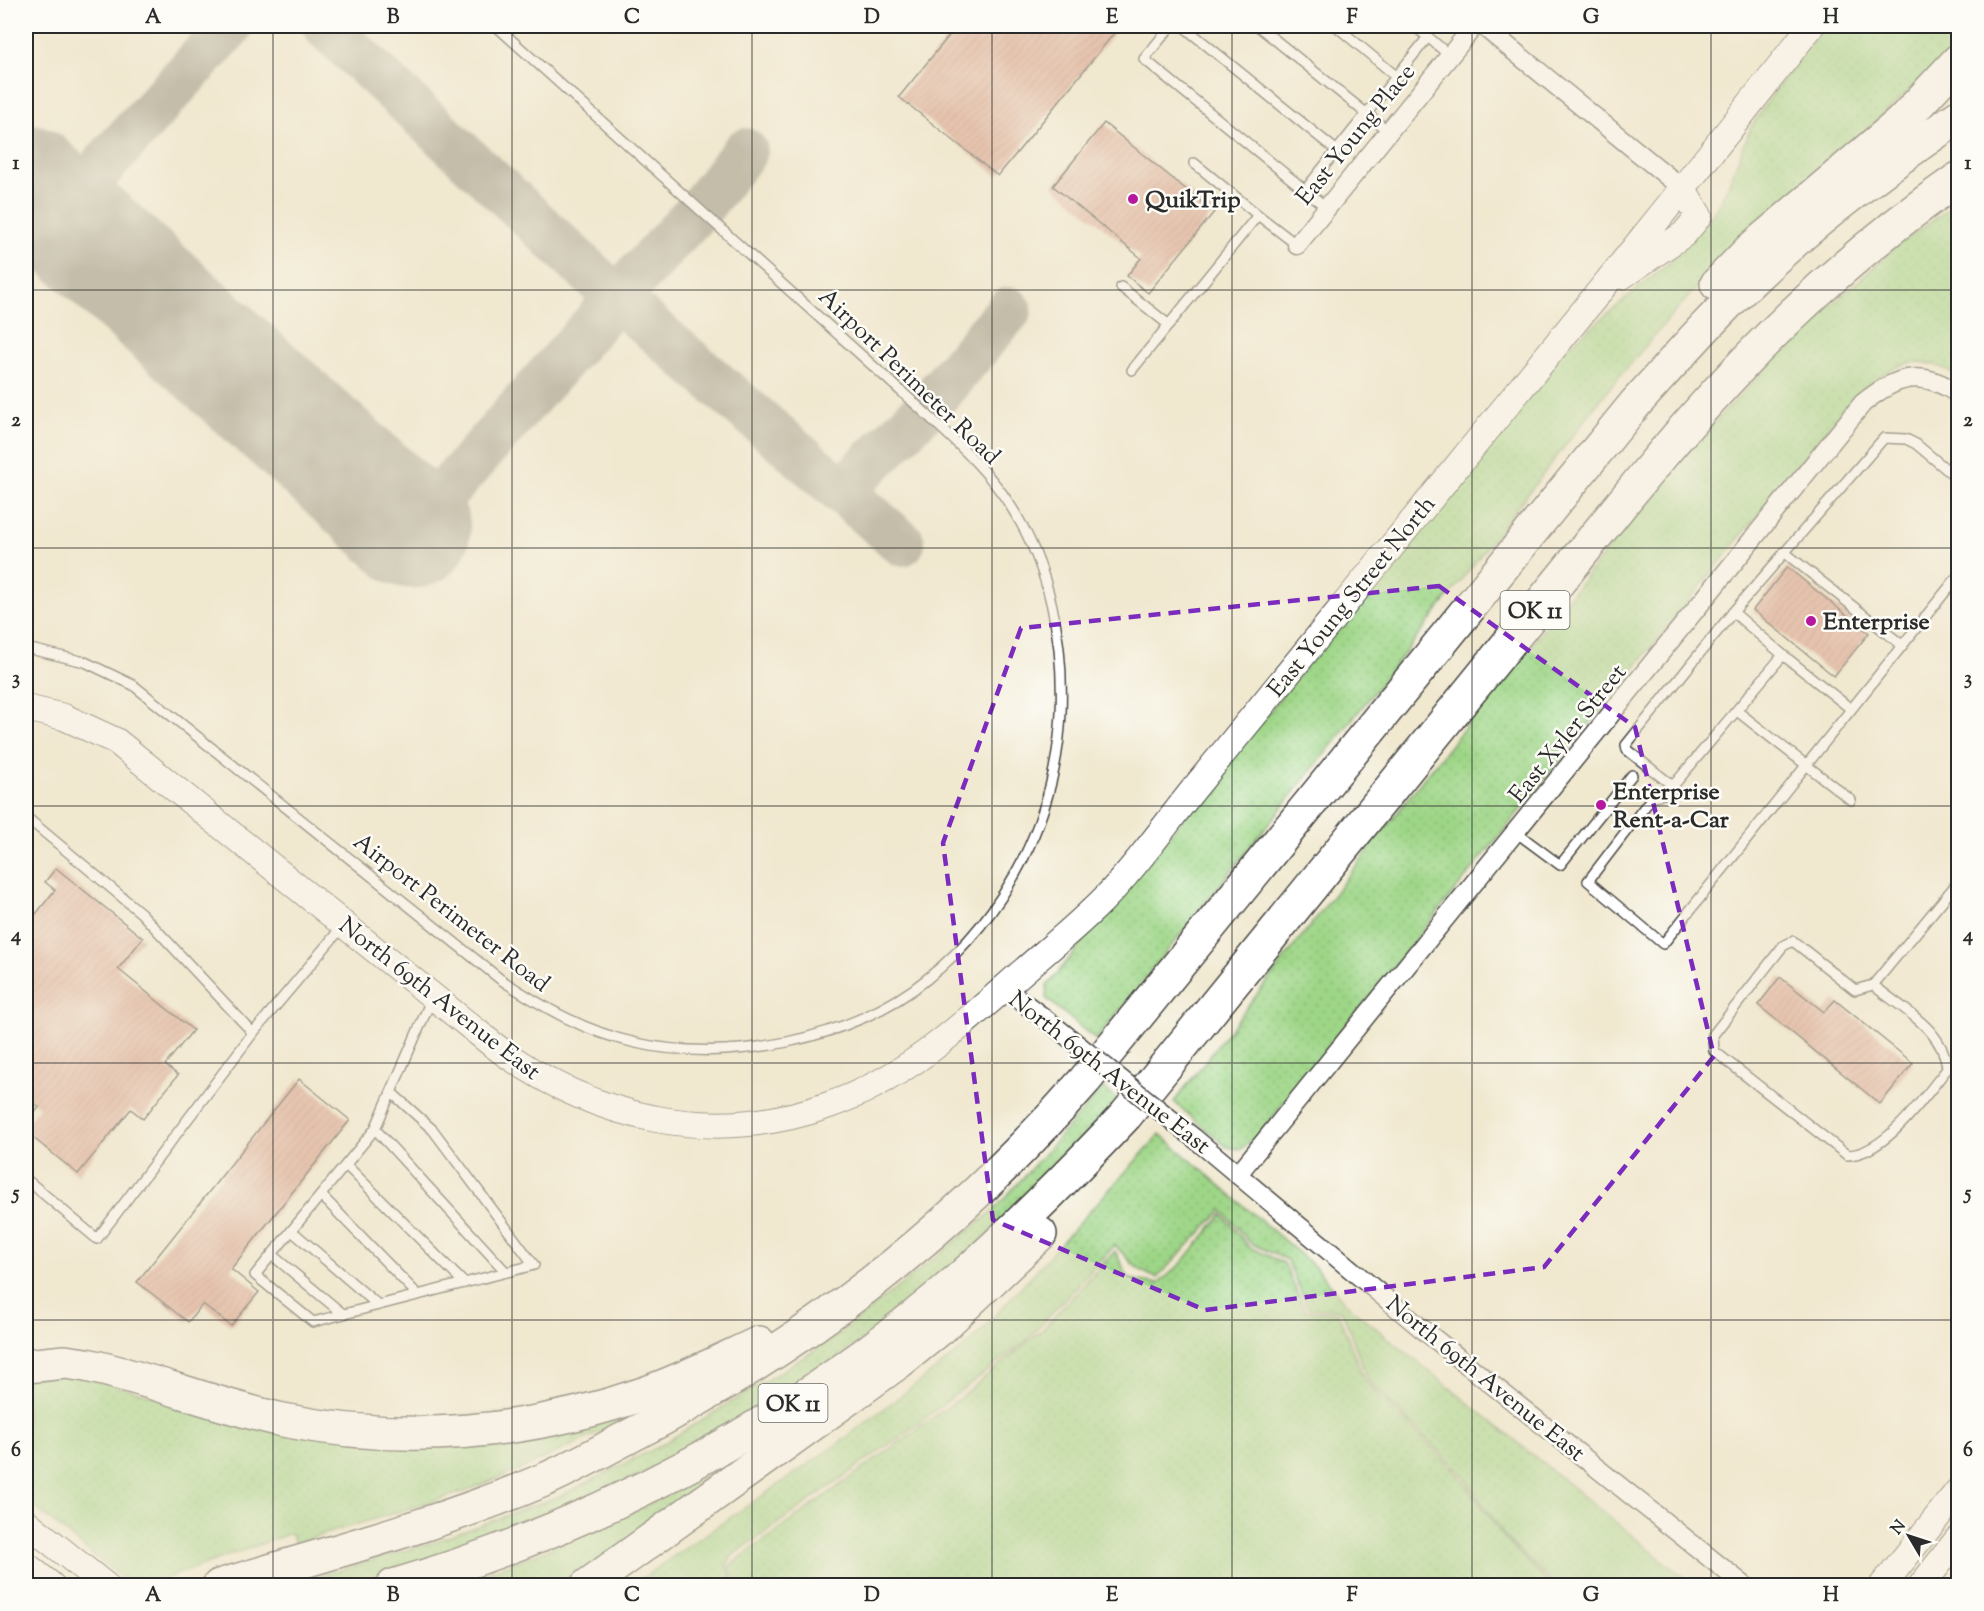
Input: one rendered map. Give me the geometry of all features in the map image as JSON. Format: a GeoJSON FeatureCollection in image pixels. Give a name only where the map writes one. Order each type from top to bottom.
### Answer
{"type":"FeatureCollection","features":[{"type":"Feature","properties":{"kind":"highway"},"geometry":{"type":"LineString","coordinates":[[1497,574],[1623,386],[1684,318],[1751,249],[1900,122],[1959,62]]}},
{"type":"Feature","properties":{"kind":"highway","name":"OK 11"},"geometry":{"type":"LineString","coordinates":[[219,1586],[472,1508],[547,1478],[719,1388],[769,1358],[900,1262],[948,1220],[1044,1127],[1085,1080],[1635,404],[1736,296],[1866,183],[1959,117]]}},
{"type":"Feature","properties":{"kind":"highway","name":"OK 11"},"geometry":{"type":"LineString","coordinates":[[393,1586],[510,1545],[608,1506],[719,1449],[864,1354],[958,1280],[1056,1188],[1126,1115],[1637,484],[1727,378],[1827,281],[1881,236],[1959,178]]}},
{"type":"Feature","properties":{"kind":"highway"},"geometry":{"type":"LineString","coordinates":[[587,1586],[857,1393],[941,1328],[1038,1236],[1080,1192],[1126,1115]]}},
{"type":"Feature","properties":{"kind":"highway"},"geometry":{"type":"LineString","coordinates":[[26,1366],[53,1362],[86,1365],[229,1406],[319,1426],[395,1434],[443,1434],[522,1425],[646,1393],[850,1300]]}},
{"type":"Feature","properties":{"kind":"street","name":"East Young Place"},"geometry":{"type":"LineString","coordinates":[[1297,244],[1474,26]]}},
{"type":"Feature","properties":{"kind":"street"},"geometry":{"type":"LineString","coordinates":[[1483,26],[1683,189]]}},
{"type":"Feature","properties":{"kind":"street","name":"East Young Street North"},"geometry":{"type":"LineString","coordinates":[[1004,988],[1107,896],[1683,189],[1811,26]]}},
{"type":"Feature","properties":{"kind":"street","name":"East Xyler Street"},"geometry":{"type":"LineString","coordinates":[[1238,1174],[1517,833],[1863,403],[1890,384],[1915,378],[1928,378],[1959,394]]}},
{"type":"Feature","properties":{"kind":"street","name":"North 69th Avenue East"},"geometry":{"type":"LineString","coordinates":[[26,708],[64,717],[116,741],[522,1067],[566,1092],[632,1114],[675,1123],[717,1125],[765,1121],[831,1105],[876,1085],[917,1062],[960,1028],[1004,988],[1194,1138],[1421,1328],[1745,1586]]}},
{"type":"Feature","properties":{"kind":"street"},"geometry":{"type":"LineString","coordinates":[[1882,1586],[1959,1491]]}},
{"type":"Feature","properties":{"kind":"street"},"geometry":{"type":"LineString","coordinates":[[26,1522],[106,1586]]}},
{"type":"Feature","properties":{"kind":"street"},"geometry":{"type":"LineString","coordinates":[[1921,1586],[1956,1548]]}},
{"type":"Feature","properties":{"kind":"street"},"geometry":{"type":"LineString","coordinates":[[26,1565],[52,1586]]}},
{"type":"Feature","properties":{"kind":"lane","name":"Airport Perimeter Road"},"geometry":{"type":"LineString","coordinates":[[26,648],[85,662],[133,685],[171,713],[500,979],[544,1008],[584,1028],[626,1040],[681,1050],[717,1051],[771,1046],[819,1034],[869,1015],[926,980],[983,924],[1028,852],[1046,803],[1059,755],[1062,691],[1059,642],[1033,548],[1015,514],[980,465],[923,411],[496,26]]}},
{"type":"Feature","properties":{"kind":"lane"},"geometry":{"type":"LineString","coordinates":[[1171,26],[1144,59],[1327,208]]}},
{"type":"Feature","properties":{"kind":"lane"},"geometry":{"type":"LineString","coordinates":[[1183,26],[1337,151]]}},
{"type":"Feature","properties":{"kind":"lane"},"geometry":{"type":"LineString","coordinates":[[1258,26],[1388,131]]}},
{"type":"Feature","properties":{"kind":"lane"},"geometry":{"type":"LineString","coordinates":[[1336,26],[1397,77]]}},
{"type":"Feature","properties":{"kind":"lane"},"geometry":{"type":"LineString","coordinates":[[1414,26],[1449,56]]}},
{"type":"Feature","properties":{"kind":"lane"},"geometry":{"type":"LineString","coordinates":[[1305,190],[1428,38]]}},
{"type":"Feature","properties":{"kind":"lane"},"geometry":{"type":"LineString","coordinates":[[1194,163],[1297,244]]}},
{"type":"Feature","properties":{"kind":"lane"},"geometry":{"type":"LineString","coordinates":[[1132,370],[1258,215]]}},
{"type":"Feature","properties":{"kind":"lane"},"geometry":{"type":"LineString","coordinates":[[1121,287],[1169,325]]}},
{"type":"Feature","properties":{"kind":"lane"},"geometry":{"type":"LineString","coordinates":[[1673,786],[1627,750],[1626,745],[1733,612],[1884,438],[1906,439],[1916,444],[1959,479]]}},
{"type":"Feature","properties":{"kind":"lane"},"geometry":{"type":"LineString","coordinates":[[1784,552],[1902,645]]}},
{"type":"Feature","properties":{"kind":"lane"},"geometry":{"type":"LineString","coordinates":[[1783,655],[1668,793],[1653,796],[1591,874],[1588,881],[1663,944],[1959,576]]}},
{"type":"Feature","properties":{"kind":"lane"},"geometry":{"type":"LineString","coordinates":[[1733,612],[1851,709]]}},
{"type":"Feature","properties":{"kind":"lane"},"geometry":{"type":"LineString","coordinates":[[1737,711],[1851,800]]}},
{"type":"Feature","properties":{"kind":"lane"},"geometry":{"type":"LineString","coordinates":[[1517,833],[1560,865],[1632,775]]}},
{"type":"Feature","properties":{"kind":"lane"},"geometry":{"type":"LineString","coordinates":[[26,817],[141,913],[253,1033]]}},
{"type":"Feature","properties":{"kind":"lane"},"geometry":{"type":"LineString","coordinates":[[1873,986],[1936,1036],[1946,1053],[1947,1069],[1903,1123],[1858,1155],[1847,1155],[1714,1051],[1713,1035],[1783,946],[1793,941],[1855,990],[1873,986],[1959,882]]}},
{"type":"Feature","properties":{"kind":"lane"},"geometry":{"type":"LineString","coordinates":[[26,1179],[97,1239],[253,1033],[344,925]]}},
{"type":"Feature","properties":{"kind":"lane"},"geometry":{"type":"LineString","coordinates":[[392,1093],[433,1130],[534,1265],[313,1322],[255,1275],[375,1129],[433,996]]}},
{"type":"Feature","properties":{"kind":"lane"},"geometry":{"type":"LineString","coordinates":[[375,1129],[506,1272]]}},
{"type":"Feature","properties":{"kind":"lane"},"geometry":{"type":"LineString","coordinates":[[346,1165],[464,1283]]}},
{"type":"Feature","properties":{"kind":"lane"},"geometry":{"type":"LineString","coordinates":[[321,1195],[418,1295]]}},
{"type":"Feature","properties":{"kind":"lane"},"geometry":{"type":"LineString","coordinates":[[292,1231],[378,1305]]}},
{"type":"Feature","properties":{"kind":"lane"},"geometry":{"type":"LineString","coordinates":[[272,1255],[343,1314]]}},
{"type":"Feature","properties":{"kind":"highlighted area"},"geometry":{"type":"Polygon","coordinates":[[[1439,586],[1635,727],[1714,1056],[1544,1267],[1205,1310],[993,1220],[943,843],[1021,628],[1439,586]]]}},
{"type":"Feature","properties":{"kind":"green space"},"geometry":{"type":"Polygon","coordinates":[[[1824,26],[1958,26],[1958,47],[1752,232],[1700,283],[1611,386],[1398,662],[1096,1040],[1046,998],[1047,986],[1559,354],[1670,262],[1715,211],[1728,186],[1751,127],[1776,89],[1824,26]]]}},
{"type":"Feature","properties":{"kind":"green space"},"geometry":{"type":"Polygon","coordinates":[[[1958,202],[1958,375],[1931,364],[1911,363],[1881,376],[1853,401],[1819,439],[1259,1134],[1241,1149],[1227,1147],[1174,1102],[1417,787],[1685,453],[1794,339],[1897,246],[1958,202]]]}},
{"type":"Feature","properties":{"kind":"green space"},"geometry":{"type":"Polygon","coordinates":[[[1103,1088],[1119,1100],[977,1245],[926,1291],[872,1333],[816,1373],[758,1410],[698,1445],[636,1476],[574,1505],[453,1554],[352,1585],[287,1586],[437,1541],[562,1495],[658,1447],[833,1339],[993,1211],[1103,1088]]]}},
{"type":"Feature","properties":{"kind":"green space"},"geometry":{"type":"Polygon","coordinates":[[[1160,1134],[1315,1267],[1345,1303],[1693,1585],[1555,1585],[1507,1539],[1463,1475],[1367,1379],[1342,1310],[1308,1308],[1287,1260],[1250,1243],[1222,1210],[1157,1278],[1138,1268],[1115,1245],[1027,1340],[919,1423],[732,1556],[726,1566],[732,1578],[724,1585],[632,1585],[839,1443],[970,1343],[1160,1134]]]}},
{"type":"Feature","properties":{"kind":"green space"},"geometry":{"type":"Polygon","coordinates":[[[1222,1214],[1249,1247],[1284,1263],[1305,1311],[1338,1313],[1364,1380],[1460,1476],[1506,1540],[1551,1585],[727,1585],[734,1580],[729,1566],[961,1397],[1042,1330],[1115,1251],[1129,1279],[1158,1284],[1182,1263],[1222,1214]]]}},
{"type":"Feature","properties":{"kind":"green space"},"geometry":{"type":"Polygon","coordinates":[[[72,1374],[274,1428],[636,1405],[640,1413],[524,1468],[463,1492],[295,1543],[291,1533],[147,1585],[130,1585],[26,1500],[26,1378],[72,1374]]]}},
{"type":"Feature","properties":{"kind":"green space"},"geometry":{"type":"Polygon","coordinates":[[[752,1451],[574,1585],[446,1586],[525,1558],[602,1526],[752,1451]]]}},
{"type":"Feature","properties":{"kind":"building"},"geometry":{"type":"Polygon","coordinates":[[[957,26],[1120,26],[998,176],[899,97],[957,26]]]}},
{"type":"Feature","properties":{"kind":"building","name":"QuikTrip"},"geometry":{"type":"Polygon","coordinates":[[[1104,123],[1214,212],[1148,293],[1127,276],[1141,258],[1053,186],[1104,123]]]}},
{"type":"Feature","properties":{"kind":"building","name":"Enterprise"},"geometry":{"type":"Polygon","coordinates":[[[1787,567],[1869,633],[1834,676],[1753,610],[1787,567]]]}},
{"type":"Feature","properties":{"kind":"building"},"geometry":{"type":"Polygon","coordinates":[[[56,868],[143,938],[118,969],[193,1030],[165,1065],[178,1075],[143,1119],[131,1109],[78,1174],[26,1132],[26,1125],[39,1107],[26,1096],[26,913],[32,919],[55,890],[45,882],[56,868]]]}},
{"type":"Feature","properties":{"kind":"building"},"geometry":{"type":"Polygon","coordinates":[[[1780,977],[1824,1012],[1835,1000],[1913,1063],[1880,1104],[1758,1005],[1780,977]]]}},
{"type":"Feature","properties":{"kind":"building"},"geometry":{"type":"Polygon","coordinates":[[[299,1079],[350,1120],[231,1269],[259,1292],[231,1326],[203,1304],[188,1322],[137,1282],[299,1079]]]}},
{"type":"Feature","properties":{"kind":"taxiway"},"geometry":{"type":"LineString","coordinates":[[26,250],[230,26]]}},
{"type":"Feature","properties":{"kind":"taxiway"},"geometry":{"type":"LineString","coordinates":[[325,26],[617,298],[902,543]]}},
{"type":"Feature","properties":{"kind":"taxiway"},"geometry":{"type":"LineString","coordinates":[[412,530],[617,298],[700,208],[745,151]]}},
{"type":"Feature","properties":{"kind":"taxiway"},"geometry":{"type":"LineString","coordinates":[[842,491],[923,411],[1009,310]]}},
{"type":"Feature","properties":{"kind":"runway"},"geometry":{"type":"LineString","coordinates":[[26,182],[412,530]]}},
{"type":"Feature","properties":{"kind":"place","name":"QuikTrip"},"geometry":{"type":"Point","coordinates":[1133,199]}},
{"type":"Feature","properties":{"kind":"place","name":"Enterprise"},"geometry":{"type":"Point","coordinates":[1811,621]}},
{"type":"Feature","properties":{"kind":"place","name":"Enterprise Rent-a-Car"},"geometry":{"type":"Point","coordinates":[1601,805]}}]}
